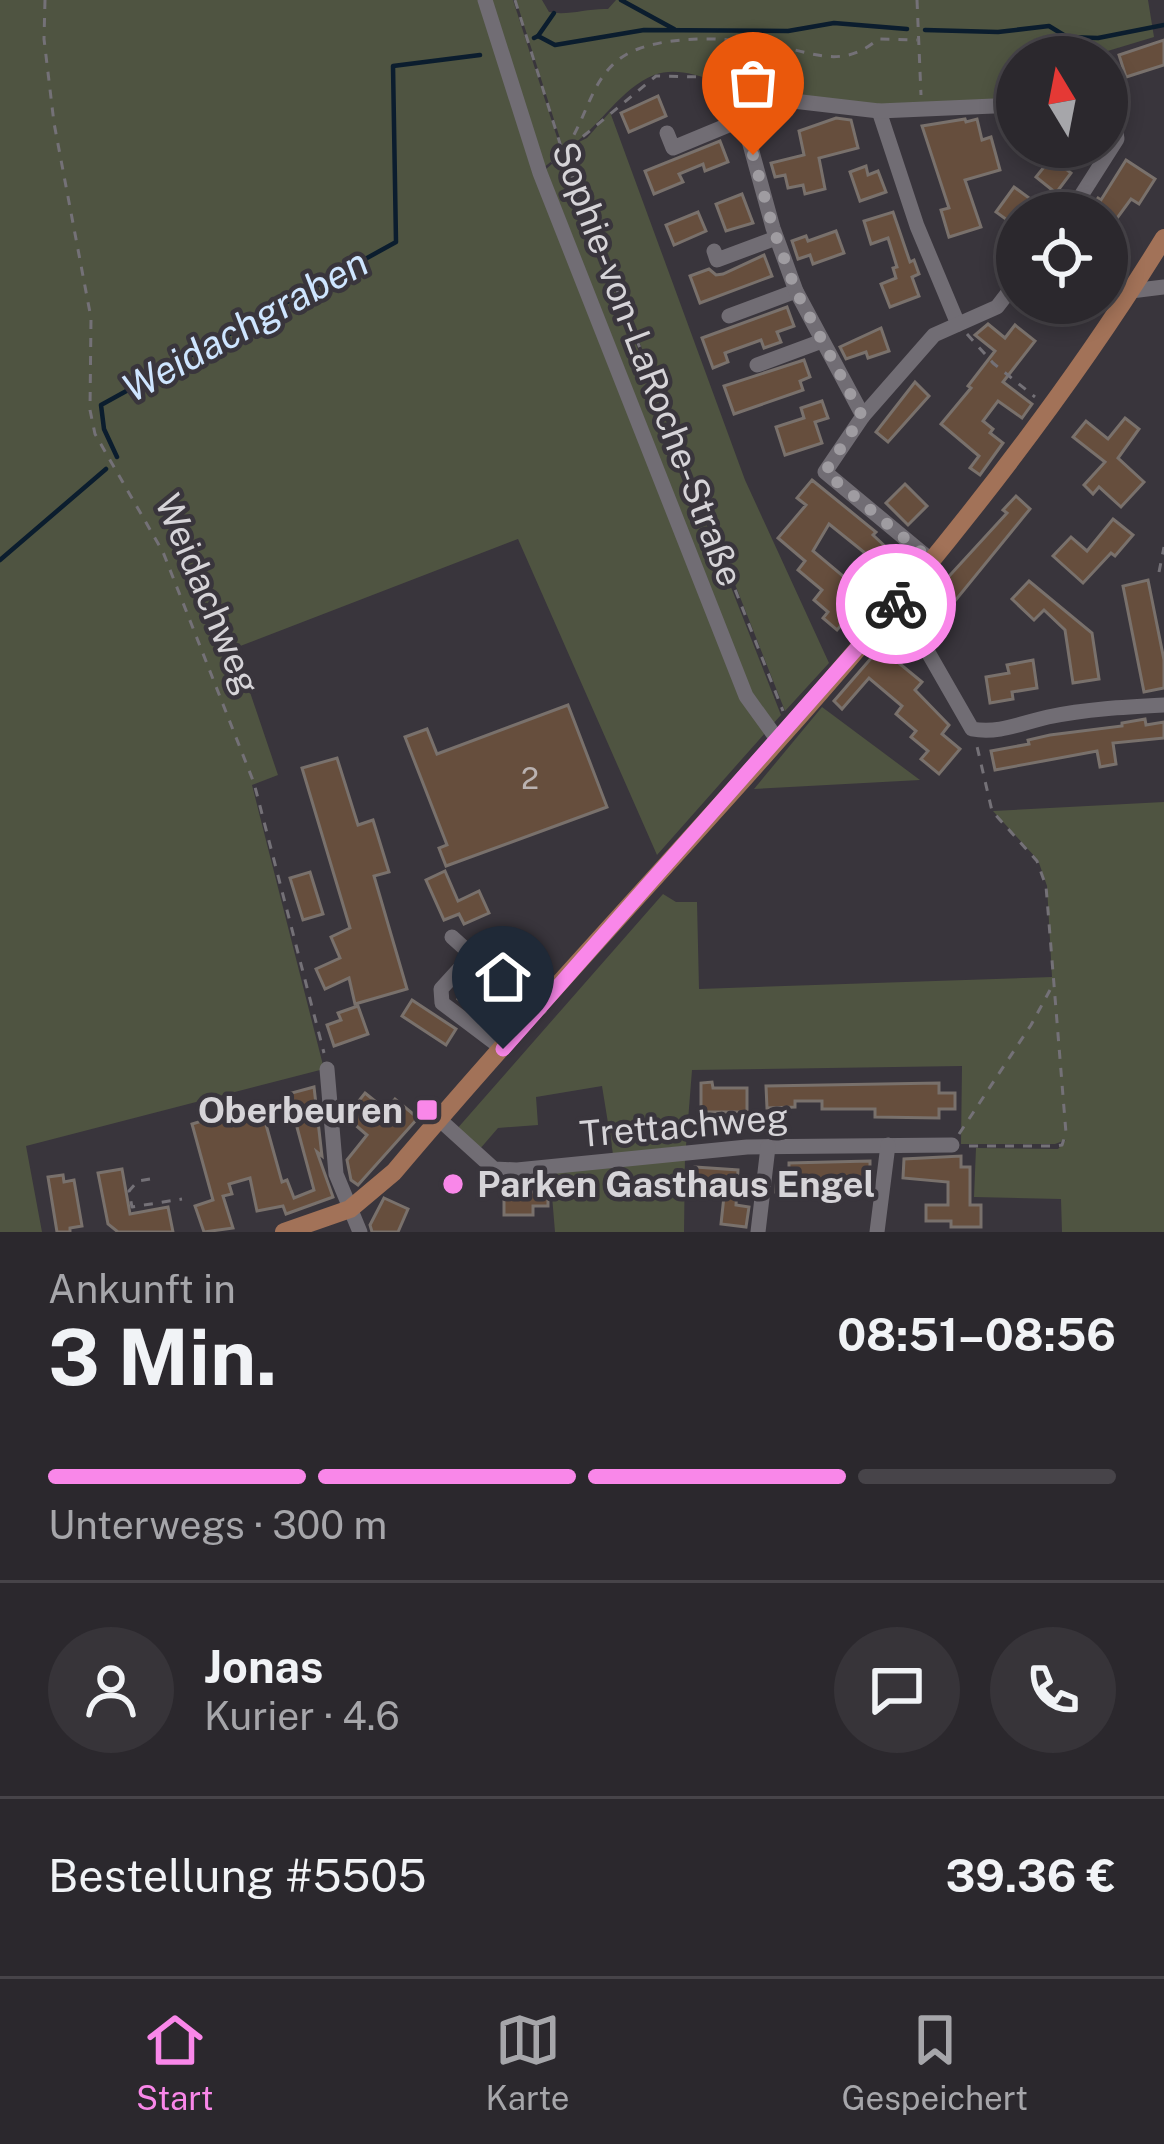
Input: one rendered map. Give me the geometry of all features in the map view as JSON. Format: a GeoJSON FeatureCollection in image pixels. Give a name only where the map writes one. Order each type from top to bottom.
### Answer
{"type":"FeatureCollection","features":[{"type":"Feature","properties":{"kind":"main road"},"geometry":{"type":"LineString","coordinates":[[284,1232],[350,1209],[394,1172],[540,1008],[932,561],[1050,409],[1164,238]]}},
{"type":"Feature","properties":{"kind":"street","name":"Sophie-von-LaRoche-Straße"},"geometry":{"type":"LineString","coordinates":[[485,0],[540,172],[746,696],[777,739]]}},
{"type":"Feature","properties":{"kind":"street"},"geometry":{"type":"LineString","coordinates":[[862,416],[796,291],[776,238],[743,119],[743,99],[751,96],[879,111],[996,106]]}},
{"type":"Feature","properties":{"kind":"street"},"geometry":{"type":"LineString","coordinates":[[879,111],[916,226],[958,324]]}},
{"type":"Feature","properties":{"kind":"street"},"geometry":{"type":"LineString","coordinates":[[667,134],[673,148],[743,119]]}},
{"type":"Feature","properties":{"kind":"street"},"geometry":{"type":"LineString","coordinates":[[714,250],[717,260],[776,238]]}},
{"type":"Feature","properties":{"kind":"street"},"geometry":{"type":"LineString","coordinates":[[1131,291],[1164,287]]}},
{"type":"Feature","properties":{"kind":"street"},"geometry":{"type":"LineString","coordinates":[[729,316],[796,291]]}},
{"type":"Feature","properties":{"kind":"street"},"geometry":{"type":"LineString","coordinates":[[932,561],[825,472],[862,416],[934,335],[996,307]]}},
{"type":"Feature","properties":{"kind":"street"},"geometry":{"type":"LineString","coordinates":[[757,365],[822,341]]}},
{"type":"Feature","properties":{"kind":"street"},"geometry":{"type":"LineString","coordinates":[[892,609],[926,647],[972,729],[990,733],[1108,707],[1164,706]]}},
{"type":"Feature","properties":{"kind":"street"},"geometry":{"type":"LineString","coordinates":[[452,937],[504,984],[540,1008]]}},
{"type":"Feature","properties":{"kind":"street"},"geometry":{"type":"LineString","coordinates":[[476,958],[441,989],[442,1004],[503,1049]]}},
{"type":"Feature","properties":{"kind":"street"},"geometry":{"type":"LineString","coordinates":[[327,1069],[336,1174],[360,1232]]}},
{"type":"Feature","properties":{"kind":"street","name":"Trettachweg"},"geometry":{"type":"LineString","coordinates":[[440,1120],[494,1168],[518,1170],[678,1152],[952,1145]]}},
{"type":"Feature","properties":{"kind":"street"},"geometry":{"type":"LineString","coordinates":[[877,1232],[888,1145]]}},
{"type":"Feature","properties":{"kind":"street"},"geometry":{"type":"LineString","coordinates":[[758,1232],[768,1147]]}},
{"type":"Feature","properties":{"kind":"path","name":"Weidachweg"},"geometry":{"type":"LineString","coordinates":[[44,0],[54,123],[91,318],[90,410],[95,434],[163,552],[254,783],[327,1069]]}},
{"type":"Feature","properties":{"kind":"path"},"geometry":{"type":"LineString","coordinates":[[514,0],[565,151],[785,716]]}},
{"type":"Feature","properties":{"kind":"path"},"geometry":{"type":"LineString","coordinates":[[917,0],[922,108]]}},
{"type":"Feature","properties":{"kind":"path"},"geometry":{"type":"LineString","coordinates":[[565,151],[601,76],[618,59],[640,48],[705,40],[761,42],[836,58],[861,54],[878,39],[917,40]]}},
{"type":"Feature","properties":{"kind":"path"},"geometry":{"type":"LineString","coordinates":[[540,172],[656,76],[702,77],[745,93],[743,99]]}},
{"type":"Feature","properties":{"kind":"path"},"geometry":{"type":"LineString","coordinates":[[958,324],[993,363],[1050,409]]}},
{"type":"Feature","properties":{"kind":"path"},"geometry":{"type":"LineString","coordinates":[[1159,572],[1164,547]]}},
{"type":"Feature","properties":{"kind":"path"},"geometry":{"type":"LineString","coordinates":[[952,1145],[1062,1145],[1066,1133],[1046,886],[1036,861],[992,811],[972,729]]}},
{"type":"Feature","properties":{"kind":"path"},"geometry":{"type":"LineString","coordinates":[[952,1145],[1052,986]]}},
{"type":"Feature","properties":{"kind":"path"},"geometry":{"type":"LineString","coordinates":[[150,1179],[138,1181],[129,1191],[132,1207],[182,1199]]}},
{"type":"Feature","properties":{"kind":"green space"},"geometry":{"type":"Polygon","coordinates":[[[0,0],[480,0],[532,168],[765,733],[657,855],[518,539],[235,648],[278,775],[252,785],[324,1069],[26,1146],[42,1232],[0,1232],[0,0]]]}},
{"type":"Feature","properties":{"kind":"green space"},"geometry":{"type":"Polygon","coordinates":[[[490,0],[513,0],[562,153],[543,168],[490,0]]]}},
{"type":"Feature","properties":{"kind":"green space"},"geometry":{"type":"Polygon","coordinates":[[[516,0],[542,0],[549,12],[563,13],[608,9],[616,0],[1148,0],[1154,37],[1128,45],[1128,36],[996,36],[996,103],[817,104],[752,94],[691,74],[666,72],[631,89],[571,146],[587,138],[610,112],[745,480],[829,663],[785,711],[564,151],[516,0]]]}},
{"type":"Feature","properties":{"kind":"green space"},"geometry":{"type":"Polygon","coordinates":[[[562,155],[781,715],[771,726],[750,694],[544,171],[562,155]]]}},
{"type":"Feature","properties":{"kind":"green space"},"geometry":{"type":"Polygon","coordinates":[[[822,707],[920,780],[754,789],[822,707]]]}},
{"type":"Feature","properties":{"kind":"green space"},"geometry":{"type":"Polygon","coordinates":[[[1164,802],[1164,1232],[1062,1232],[1061,1199],[974,1197],[976,1148],[1058,1149],[1066,1140],[961,1144],[962,1066],[692,1070],[686,1146],[613,1154],[602,1086],[536,1097],[538,1125],[498,1128],[479,1150],[456,1130],[663,894],[676,902],[697,902],[699,989],[1052,977],[1047,886],[1038,860],[993,811],[1164,802]]]}},
{"type":"Feature","properties":{"kind":"green space"},"geometry":{"type":"Polygon","coordinates":[[[685,1155],[684,1232],[555,1232],[550,1172],[685,1155]]]}},
{"type":"Feature","properties":{"kind":"building"},"geometry":{"type":"Polygon","coordinates":[[[1164,40],[1164,65],[1128,76],[1128,52],[1164,40]]]}},
{"type":"Feature","properties":{"kind":"building"},"geometry":{"type":"Polygon","coordinates":[[[658,96],[666,116],[629,132],[621,113],[658,96]]]}},
{"type":"Feature","properties":{"kind":"building"},"geometry":{"type":"Polygon","coordinates":[[[836,118],[851,120],[858,148],[819,158],[825,189],[805,194],[803,185],[788,188],[785,175],[775,177],[771,163],[804,155],[799,131],[836,118]]]}},
{"type":"Feature","properties":{"kind":"building"},"geometry":{"type":"Polygon","coordinates":[[[977,119],[982,140],[991,137],[1000,170],[965,180],[981,227],[949,237],[941,210],[949,208],[922,126],[977,119]]]}},
{"type":"Feature","properties":{"kind":"building"},"geometry":{"type":"Polygon","coordinates":[[[720,141],[728,162],[705,171],[703,164],[679,174],[683,182],[654,194],[645,171],[720,141]]]}},
{"type":"Feature","properties":{"kind":"building"},"geometry":{"type":"Polygon","coordinates":[[[1128,161],[1155,179],[1139,204],[1131,199],[1128,203],[1128,192],[1106,192],[1121,168],[1128,168],[1128,161]]]}},
{"type":"Feature","properties":{"kind":"building"},"geometry":{"type":"Polygon","coordinates":[[[866,166],[868,175],[878,171],[886,192],[860,201],[850,172],[866,166]]]}},
{"type":"Feature","properties":{"kind":"building"},"geometry":{"type":"Polygon","coordinates":[[[1043,168],[1065,168],[1071,173],[1057,192],[1036,177],[1043,168]]]}},
{"type":"Feature","properties":{"kind":"building"},"geometry":{"type":"Polygon","coordinates":[[[742,194],[753,223],[726,231],[716,204],[742,194]]]}},
{"type":"Feature","properties":{"kind":"building"},"geometry":{"type":"Polygon","coordinates":[[[698,212],[706,231],[674,245],[666,225],[698,212]]]}},
{"type":"Feature","properties":{"kind":"building"},"geometry":{"type":"Polygon","coordinates":[[[893,212],[910,262],[914,260],[919,274],[912,277],[919,296],[890,307],[881,284],[896,278],[893,268],[897,267],[888,238],[871,244],[864,221],[893,212]]]}},
{"type":"Feature","properties":{"kind":"building"},"geometry":{"type":"Polygon","coordinates":[[[836,231],[844,253],[813,264],[810,255],[798,259],[792,241],[836,231]]]}},
{"type":"Feature","properties":{"kind":"building"},"geometry":{"type":"Polygon","coordinates":[[[764,255],[772,276],[700,303],[690,276],[709,269],[723,274],[764,255]]]}},
{"type":"Feature","properties":{"kind":"building"},"geometry":{"type":"Polygon","coordinates":[[[787,307],[794,326],[777,332],[781,342],[764,348],[761,340],[725,353],[728,362],[713,368],[702,338],[787,307]]]}},
{"type":"Feature","properties":{"kind":"building"},"geometry":{"type":"Polygon","coordinates":[[[988,324],[1005,338],[1015,325],[1035,341],[1003,382],[1032,404],[1022,418],[998,401],[983,421],[1003,443],[980,475],[970,468],[979,456],[941,424],[995,351],[975,335],[988,324]]]}},
{"type":"Feature","properties":{"kind":"building"},"geometry":{"type":"Polygon","coordinates":[[[881,328],[889,351],[846,359],[840,347],[881,328]]]}},
{"type":"Feature","properties":{"kind":"building"},"geometry":{"type":"Polygon","coordinates":[[[804,360],[810,377],[800,381],[803,390],[734,414],[724,386],[804,360]]]}},
{"type":"Feature","properties":{"kind":"building"},"geometry":{"type":"Polygon","coordinates":[[[915,382],[929,396],[888,442],[876,432],[915,382]]]}},
{"type":"Feature","properties":{"kind":"building"},"geometry":{"type":"Polygon","coordinates":[[[822,401],[828,418],[815,422],[822,443],[785,455],[776,427],[804,418],[801,408],[822,401]]]}},
{"type":"Feature","properties":{"kind":"building"},"geometry":{"type":"Polygon","coordinates":[[[1125,418],[1139,429],[1118,458],[1144,482],[1121,507],[1099,487],[1093,494],[1084,485],[1105,462],[1073,437],[1086,421],[1108,439],[1125,418]]]}},
{"type":"Feature","properties":{"kind":"building"},"geometry":{"type":"Polygon","coordinates":[[[812,480],[876,532],[873,535],[904,564],[857,619],[851,614],[837,630],[823,618],[828,612],[814,600],[822,590],[798,570],[805,561],[778,538],[806,505],[797,498],[812,480]],[[829,524],[813,551],[844,577],[865,553],[829,524]]]}},
{"type":"Feature","properties":{"kind":"building"},"geometry":{"type":"Polygon","coordinates":[[[905,484],[927,506],[908,525],[886,503],[905,484]]]}},
{"type":"Feature","properties":{"kind":"building"},"geometry":{"type":"Polygon","coordinates":[[[1016,496],[1030,509],[946,612],[929,598],[1007,513],[1003,510],[1016,496]]]}},
{"type":"Feature","properties":{"kind":"building"},"geometry":{"type":"Polygon","coordinates":[[[1113,519],[1133,535],[1083,583],[1053,556],[1071,537],[1087,551],[1113,519]]]}},
{"type":"Feature","properties":{"kind":"building"},"geometry":{"type":"Polygon","coordinates":[[[1148,580],[1164,660],[1164,688],[1144,692],[1123,586],[1148,580]]]}},
{"type":"Feature","properties":{"kind":"building"},"geometry":{"type":"Polygon","coordinates":[[[1029,581],[1092,633],[1099,679],[1073,683],[1065,630],[1044,610],[1034,620],[1012,599],[1029,581]]]}},
{"type":"Feature","properties":{"kind":"building"},"geometry":{"type":"Polygon","coordinates":[[[886,641],[895,648],[889,655],[922,682],[915,690],[949,725],[942,734],[960,749],[939,774],[921,759],[928,751],[911,737],[916,731],[896,714],[902,706],[869,678],[842,709],[834,701],[886,641]]]}},
{"type":"Feature","properties":{"kind":"building"},"geometry":{"type":"Polygon","coordinates":[[[1033,660],[1037,688],[1012,692],[1013,699],[990,703],[986,677],[1009,673],[1007,665],[1033,660]]]}},
{"type":"Feature","properties":{"kind":"building"},"geometry":{"type":"Polygon","coordinates":[[[568,705],[607,807],[446,866],[439,848],[447,845],[405,737],[427,729],[437,754],[568,705]]]}},
{"type":"Feature","properties":{"kind":"building"},"geometry":{"type":"Polygon","coordinates":[[[1145,719],[1146,725],[1164,722],[1164,738],[1113,743],[1116,764],[1100,767],[1097,751],[995,770],[991,751],[1050,735],[1145,719]]]}},
{"type":"Feature","properties":{"kind":"building"},"geometry":{"type":"Polygon","coordinates":[[[337,758],[358,825],[373,820],[389,872],[374,876],[407,989],[355,1004],[349,978],[325,989],[316,969],[340,958],[331,937],[350,928],[302,768],[337,758]]]}},
{"type":"Feature","properties":{"kind":"building"},"geometry":{"type":"Polygon","coordinates":[[[445,871],[458,901],[479,891],[489,913],[464,924],[459,914],[444,920],[426,880],[445,871]]]}},
{"type":"Feature","properties":{"kind":"building"},"geometry":{"type":"Polygon","coordinates":[[[310,872],[323,914],[303,920],[290,878],[310,872]]]}},
{"type":"Feature","properties":{"kind":"building"},"geometry":{"type":"Polygon","coordinates":[[[477,976],[518,1007],[498,1030],[458,999],[477,976]]]}},
{"type":"Feature","properties":{"kind":"building"},"geometry":{"type":"Polygon","coordinates":[[[412,1000],[456,1029],[446,1045],[402,1016],[412,1000]]]}},
{"type":"Feature","properties":{"kind":"building"},"geometry":{"type":"Polygon","coordinates":[[[358,1006],[368,1034],[334,1046],[327,1025],[341,1020],[338,1013],[358,1006]]]}},
{"type":"Feature","properties":{"kind":"building"},"geometry":{"type":"Polygon","coordinates":[[[712,1082],[713,1088],[747,1088],[747,1112],[701,1112],[701,1083],[712,1082]]]}},
{"type":"Feature","properties":{"kind":"building"},"geometry":{"type":"Polygon","coordinates":[[[939,1083],[939,1093],[955,1093],[955,1109],[939,1109],[939,1118],[875,1117],[875,1109],[822,1109],[822,1101],[767,1108],[766,1086],[939,1083]]]}},
{"type":"Feature","properties":{"kind":"building"},"geometry":{"type":"Polygon","coordinates":[[[314,1087],[322,1156],[317,1152],[333,1197],[286,1214],[283,1206],[257,1211],[250,1178],[229,1184],[232,1194],[223,1196],[233,1228],[204,1232],[195,1206],[213,1200],[192,1124],[260,1103],[282,1182],[287,1180],[294,1198],[314,1190],[288,1094],[314,1087]]]}},
{"type":"Feature","properties":{"kind":"building"},"geometry":{"type":"Polygon","coordinates":[[[365,1093],[386,1110],[395,1099],[418,1118],[358,1185],[351,1180],[347,1160],[367,1135],[346,1117],[365,1093]]]}},
{"type":"Feature","properties":{"kind":"building"},"geometry":{"type":"Polygon","coordinates":[[[961,1156],[961,1167],[970,1167],[970,1205],[981,1205],[981,1227],[926,1221],[926,1205],[948,1205],[948,1182],[903,1178],[904,1159],[961,1156]]]}},
{"type":"Feature","properties":{"kind":"building"},"geometry":{"type":"Polygon","coordinates":[[[870,1161],[870,1182],[793,1183],[793,1192],[776,1192],[777,1172],[789,1171],[789,1163],[870,1161]]]}},
{"type":"Feature","properties":{"kind":"building"},"geometry":{"type":"Polygon","coordinates":[[[695,1167],[738,1170],[736,1205],[749,1207],[746,1227],[721,1224],[725,1187],[695,1180],[695,1167]]]}},
{"type":"Feature","properties":{"kind":"building"},"geometry":{"type":"Polygon","coordinates":[[[122,1169],[130,1214],[168,1207],[173,1232],[118,1232],[108,1224],[98,1173],[122,1169]]]}},
{"type":"Feature","properties":{"kind":"building"},"geometry":{"type":"Polygon","coordinates":[[[63,1175],[64,1182],[74,1180],[82,1226],[70,1232],[57,1232],[48,1177],[63,1175]]]}},
{"type":"Feature","properties":{"kind":"building"},"geometry":{"type":"Polygon","coordinates":[[[504,1192],[548,1192],[548,1206],[533,1206],[533,1215],[504,1215],[504,1192]]]}},
{"type":"Feature","properties":{"kind":"building"},"geometry":{"type":"Polygon","coordinates":[[[384,1198],[408,1209],[398,1232],[372,1232],[370,1225],[384,1198]]]}},
{"type":"Feature","properties":{"kind":"waterway"},"geometry":{"type":"LineString","coordinates":[[621,0],[674,29]]}},
{"type":"Feature","properties":{"kind":"waterway"},"geometry":{"type":"LineString","coordinates":[[538,36],[554,13]]}},
{"type":"Feature","properties":{"kind":"waterway","name":"Weidachgraben"},"geometry":{"type":"LineString","coordinates":[[534,38],[555,45],[644,30],[788,31],[834,23],[907,29]]}},
{"type":"Feature","properties":{"kind":"waterway","name":"Weidachgraben"},"geometry":{"type":"LineString","coordinates":[[925,30],[998,32],[1049,26],[1067,37],[1098,38],[1164,25]]}},
{"type":"Feature","properties":{"kind":"waterway","name":"Weidachgraben"},"geometry":{"type":"LineString","coordinates":[[117,457],[104,429],[101,405],[396,242],[393,66],[480,55]]}},
{"type":"Feature","properties":{"kind":"waterway"},"geometry":{"type":"LineString","coordinates":[[0,560],[106,469]]}},
{"type":"Feature","properties":{"kind":"way so far"},"geometry":{"type":"LineString","coordinates":[[753,155],[796,291],[862,416],[825,472],[932,561],[896,604]]}},
{"type":"Feature","properties":{"kind":"place","name":"Oberbeuren"},"geometry":{"type":"Point","coordinates":[427,1110]}},
{"type":"Feature","properties":{"kind":"place","name":"Parken Gasthaus Engel"},"geometry":{"type":"Point","coordinates":[453,1184]}},
{"type":"Feature","properties":{"kind":"route"},"geometry":{"type":"LineString","coordinates":[[503,1049],[896,604]]}}]}
